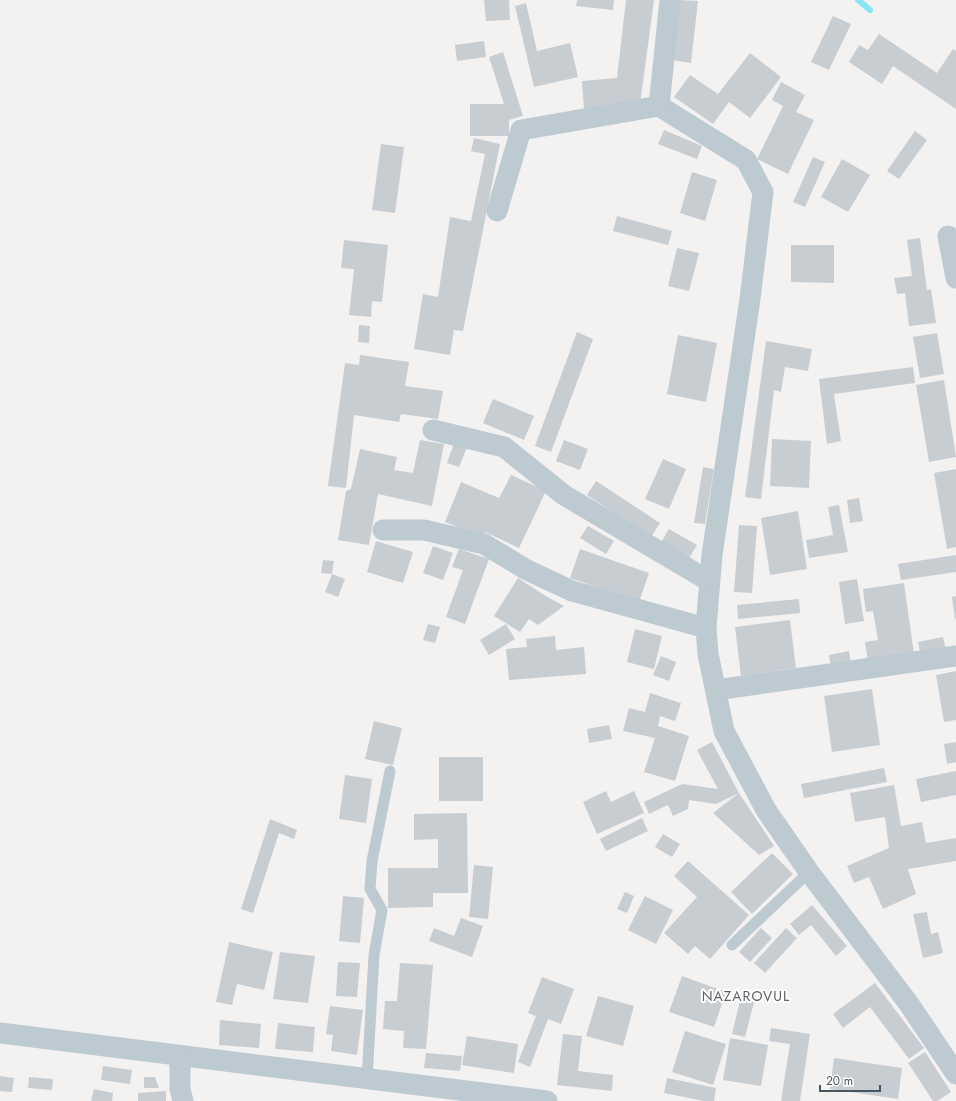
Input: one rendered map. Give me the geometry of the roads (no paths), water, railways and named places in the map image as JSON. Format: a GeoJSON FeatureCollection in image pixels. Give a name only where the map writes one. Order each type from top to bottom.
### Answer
{"type":"FeatureCollection","features":[{"type":"Feature","properties":{"kind":"street"},"geometry":{"type":"LineString","coordinates":[[659,106],[670,0]]}},
{"type":"Feature","properties":{"kind":"street"},"geometry":{"type":"LineString","coordinates":[[497,210],[520,130],[659,106],[746,160],[763,192],[750,299],[709,581],[706,628],[724,731],[766,810],[809,872],[910,1004],[956,1074]]}},
{"type":"Feature","properties":{"kind":"street"},"geometry":{"type":"LineString","coordinates":[[948,236],[956,278]]}},
{"type":"Feature","properties":{"kind":"street"},"geometry":{"type":"LineString","coordinates":[[433,430],[504,447],[564,495],[709,581]]}},
{"type":"Feature","properties":{"kind":"street"},"geometry":{"type":"LineString","coordinates":[[383,530],[424,530],[478,542],[484,544],[527,570],[572,591],[706,628]]}},
{"type":"Feature","properties":{"kind":"street"},"geometry":{"type":"LineString","coordinates":[[716,690],[956,656]]}},
{"type":"Feature","properties":{"kind":"street"},"geometry":{"type":"LineString","coordinates":[[0,1033],[543,1101]]}},
{"type":"Feature","properties":{"kind":"street"},"geometry":{"type":"LineString","coordinates":[[180,1056],[180,1089],[183,1101]]}},
{"type":"Feature","properties":{"kind":"lane"},"geometry":{"type":"LineString","coordinates":[[367,1080],[374,955],[382,910],[370,889],[372,861],[390,771]]}},
{"type":"Feature","properties":{"kind":"lane"},"geometry":{"type":"LineString","coordinates":[[732,945],[809,872]]}},
{"type":"Feature","properties":{"kind":"waterway"},"geometry":{"type":"LineString","coordinates":[[858,0],[870,10]]}},
{"type":"Feature","properties":{"kind":"district","name":"NAZAROVUL"},"geometry":{"type":"Point","coordinates":[746,996]}}]}
